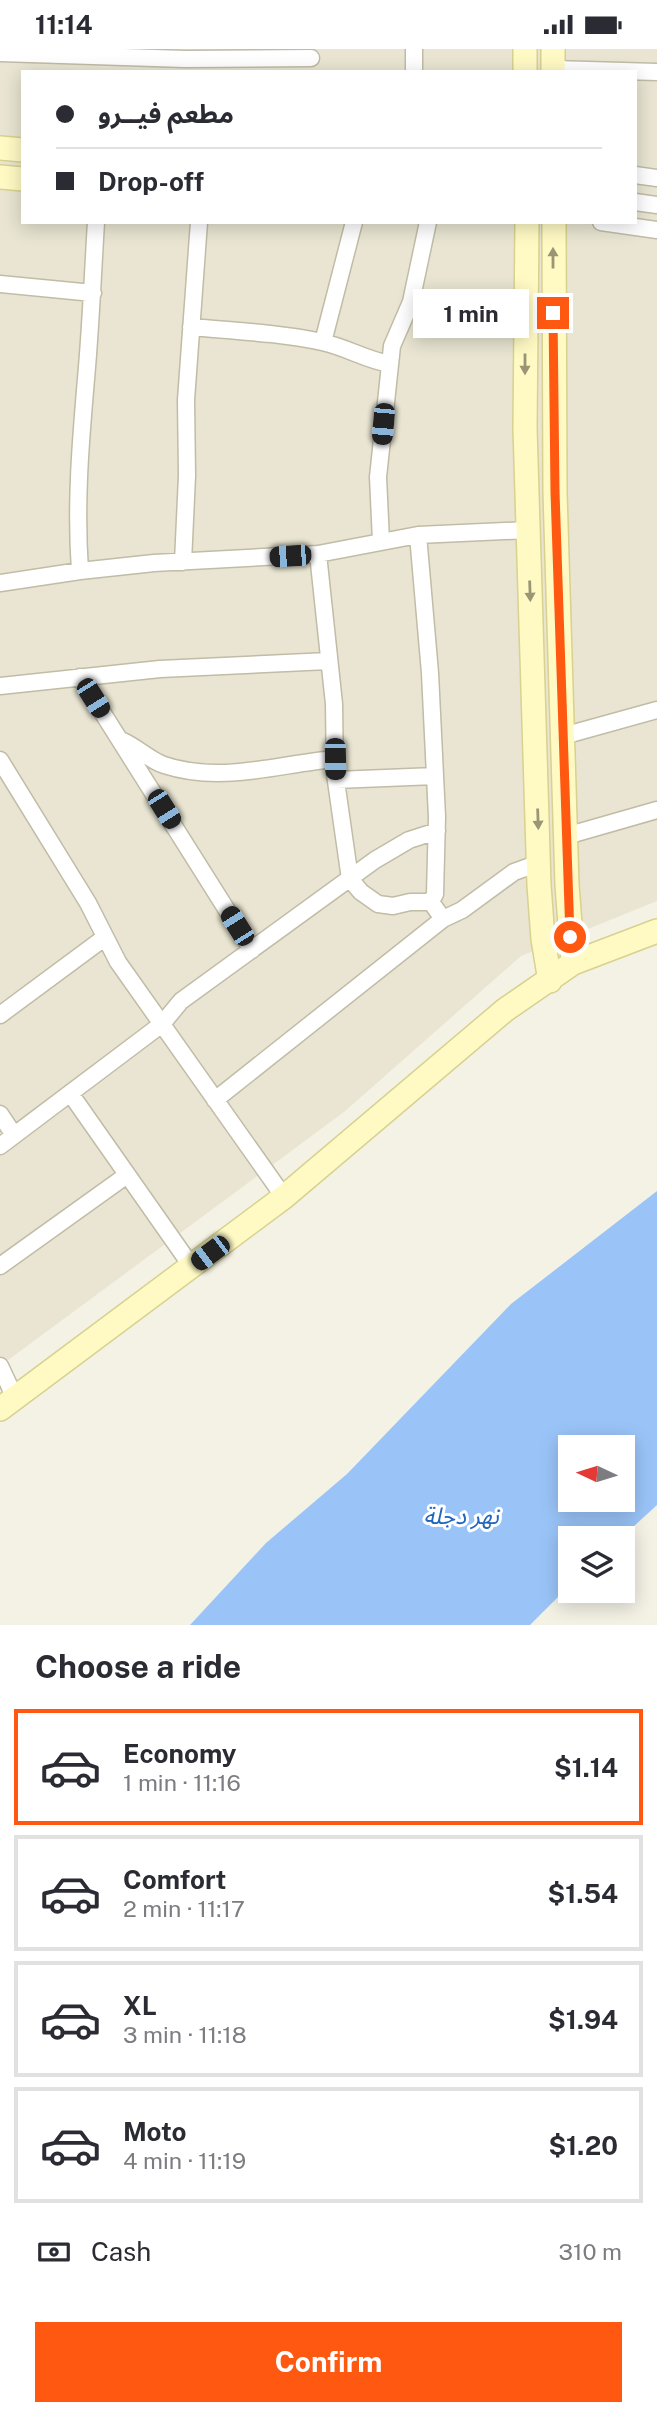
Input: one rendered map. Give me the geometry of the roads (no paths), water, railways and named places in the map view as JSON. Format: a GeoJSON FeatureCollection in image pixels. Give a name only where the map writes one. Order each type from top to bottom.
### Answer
{"type":"FeatureCollection","features":[{"type":"Feature","properties":{"kind":"street"},"geometry":{"type":"LineString","coordinates":[[414,49],[414,70]]}},
{"type":"Feature","properties":{"kind":"street"},"geometry":{"type":"LineString","coordinates":[[525,49],[525,70]]}},
{"type":"Feature","properties":{"kind":"street"},"geometry":{"type":"LineString","coordinates":[[0,53],[75,51],[151,65],[185,54],[311,60]]}},
{"type":"Feature","properties":{"kind":"street"},"geometry":{"type":"LineString","coordinates":[[553,63],[634,70]]}},
{"type":"Feature","properties":{"kind":"street"},"geometry":{"type":"LineString","coordinates":[[637,70],[657,72]]}},
{"type":"Feature","properties":{"kind":"street"},"geometry":{"type":"LineString","coordinates":[[0,148],[21,150]]}},
{"type":"Feature","properties":{"kind":"street"},"geometry":{"type":"LineString","coordinates":[[637,175],[657,178]]}},
{"type":"Feature","properties":{"kind":"street"},"geometry":{"type":"LineString","coordinates":[[0,177],[21,179]]}},
{"type":"Feature","properties":{"kind":"street"},"geometry":{"type":"LineString","coordinates":[[637,202],[657,205]]}},
{"type":"Feature","properties":{"kind":"street"},"geometry":{"type":"LineString","coordinates":[[80,571],[76,524],[77,490],[96,224]]}},
{"type":"Feature","properties":{"kind":"street"},"geometry":{"type":"LineString","coordinates":[[183,562],[187,476],[186,400],[199,224]]}},
{"type":"Feature","properties":{"kind":"street"},"geometry":{"type":"LineString","coordinates":[[323,342],[353,224]]}},
{"type":"Feature","properties":{"kind":"street"},"geometry":{"type":"LineString","coordinates":[[381,541],[378,477],[392,346],[397,329],[411,302],[428,224]]}},
{"type":"Feature","properties":{"kind":"street"},"geometry":{"type":"LineString","coordinates":[[527,224],[525,353],[528,530],[539,863],[543,939],[550,981]]}},
{"type":"Feature","properties":{"kind":"street"},"geometry":{"type":"LineString","coordinates":[[554,224],[553,428],[566,836],[573,963]]}},
{"type":"Feature","properties":{"kind":"street"},"geometry":{"type":"LineString","coordinates":[[615,224],[657,230]]}},
{"type":"Feature","properties":{"kind":"street"},"geometry":{"type":"LineString","coordinates":[[0,284],[93,293]]}},
{"type":"Feature","properties":{"kind":"street"},"geometry":{"type":"LineString","coordinates":[[191,327],[323,342],[372,361],[390,364]]}},
{"type":"Feature","properties":{"kind":"street"},"geometry":{"type":"LineString","coordinates":[[0,583],[80,571],[318,554],[418,535],[528,530]]}},
{"type":"Feature","properties":{"kind":"street"},"geometry":{"type":"LineString","coordinates":[[418,535],[430,673],[435,776],[435,894],[431,902]]}},
{"type":"Feature","properties":{"kind":"street"},"geometry":{"type":"LineString","coordinates":[[318,554],[334,704],[336,780],[350,879],[361,892],[378,904],[393,906],[431,902]]}},
{"type":"Feature","properties":{"kind":"street"},"geometry":{"type":"LineString","coordinates":[[0,686],[174,668],[328,661]]}},
{"type":"Feature","properties":{"kind":"street"},"geometry":{"type":"LineString","coordinates":[[80,677],[252,950]]}},
{"type":"Feature","properties":{"kind":"street"},"geometry":{"type":"LineString","coordinates":[[563,736],[657,711]]}},
{"type":"Feature","properties":{"kind":"street"},"geometry":{"type":"LineString","coordinates":[[120,739],[161,764],[201,772],[250,772],[335,759]]}},
{"type":"Feature","properties":{"kind":"street"},"geometry":{"type":"LineString","coordinates":[[0,760],[88,903],[104,938],[284,1197]]}},
{"type":"Feature","properties":{"kind":"street"},"geometry":{"type":"LineString","coordinates":[[336,780],[435,776]]}},
{"type":"Feature","properties":{"kind":"street"},"geometry":{"type":"LineString","coordinates":[[566,836],[657,810]]}},
{"type":"Feature","properties":{"kind":"street"},"geometry":{"type":"LineString","coordinates":[[0,1146],[162,1024],[181,1001],[389,850],[436,831]]}},
{"type":"Feature","properties":{"kind":"street"},"geometry":{"type":"LineString","coordinates":[[215,1100],[443,919],[462,910],[514,871],[539,863]]}},
{"type":"Feature","properties":{"kind":"street"},"geometry":{"type":"LineString","coordinates":[[431,902],[443,919]]}},
{"type":"Feature","properties":{"kind":"street"},"geometry":{"type":"LineString","coordinates":[[0,1366],[7,1404],[284,1197],[505,1010],[573,963],[657,931]]}},
{"type":"Feature","properties":{"kind":"street"},"geometry":{"type":"LineString","coordinates":[[0,1014],[104,938]]}},
{"type":"Feature","properties":{"kind":"street"},"geometry":{"type":"LineString","coordinates":[[70,1093],[192,1267]]}},
{"type":"Feature","properties":{"kind":"street"},"geometry":{"type":"LineString","coordinates":[[0,1114],[14,1135]]}},
{"type":"Feature","properties":{"kind":"street"},"geometry":{"type":"LineString","coordinates":[[0,1266],[127,1175]]}},
{"type":"Feature","properties":{"kind":"water","name":"نهر دجلة"},"geometry":{"type":"Polygon","coordinates":[[[657,1191],[657,1505],[634,1526],[558,1526],[558,1597],[530,1625],[190,1625],[266,1543],[347,1474],[511,1304],[657,1191]]]}}]}
